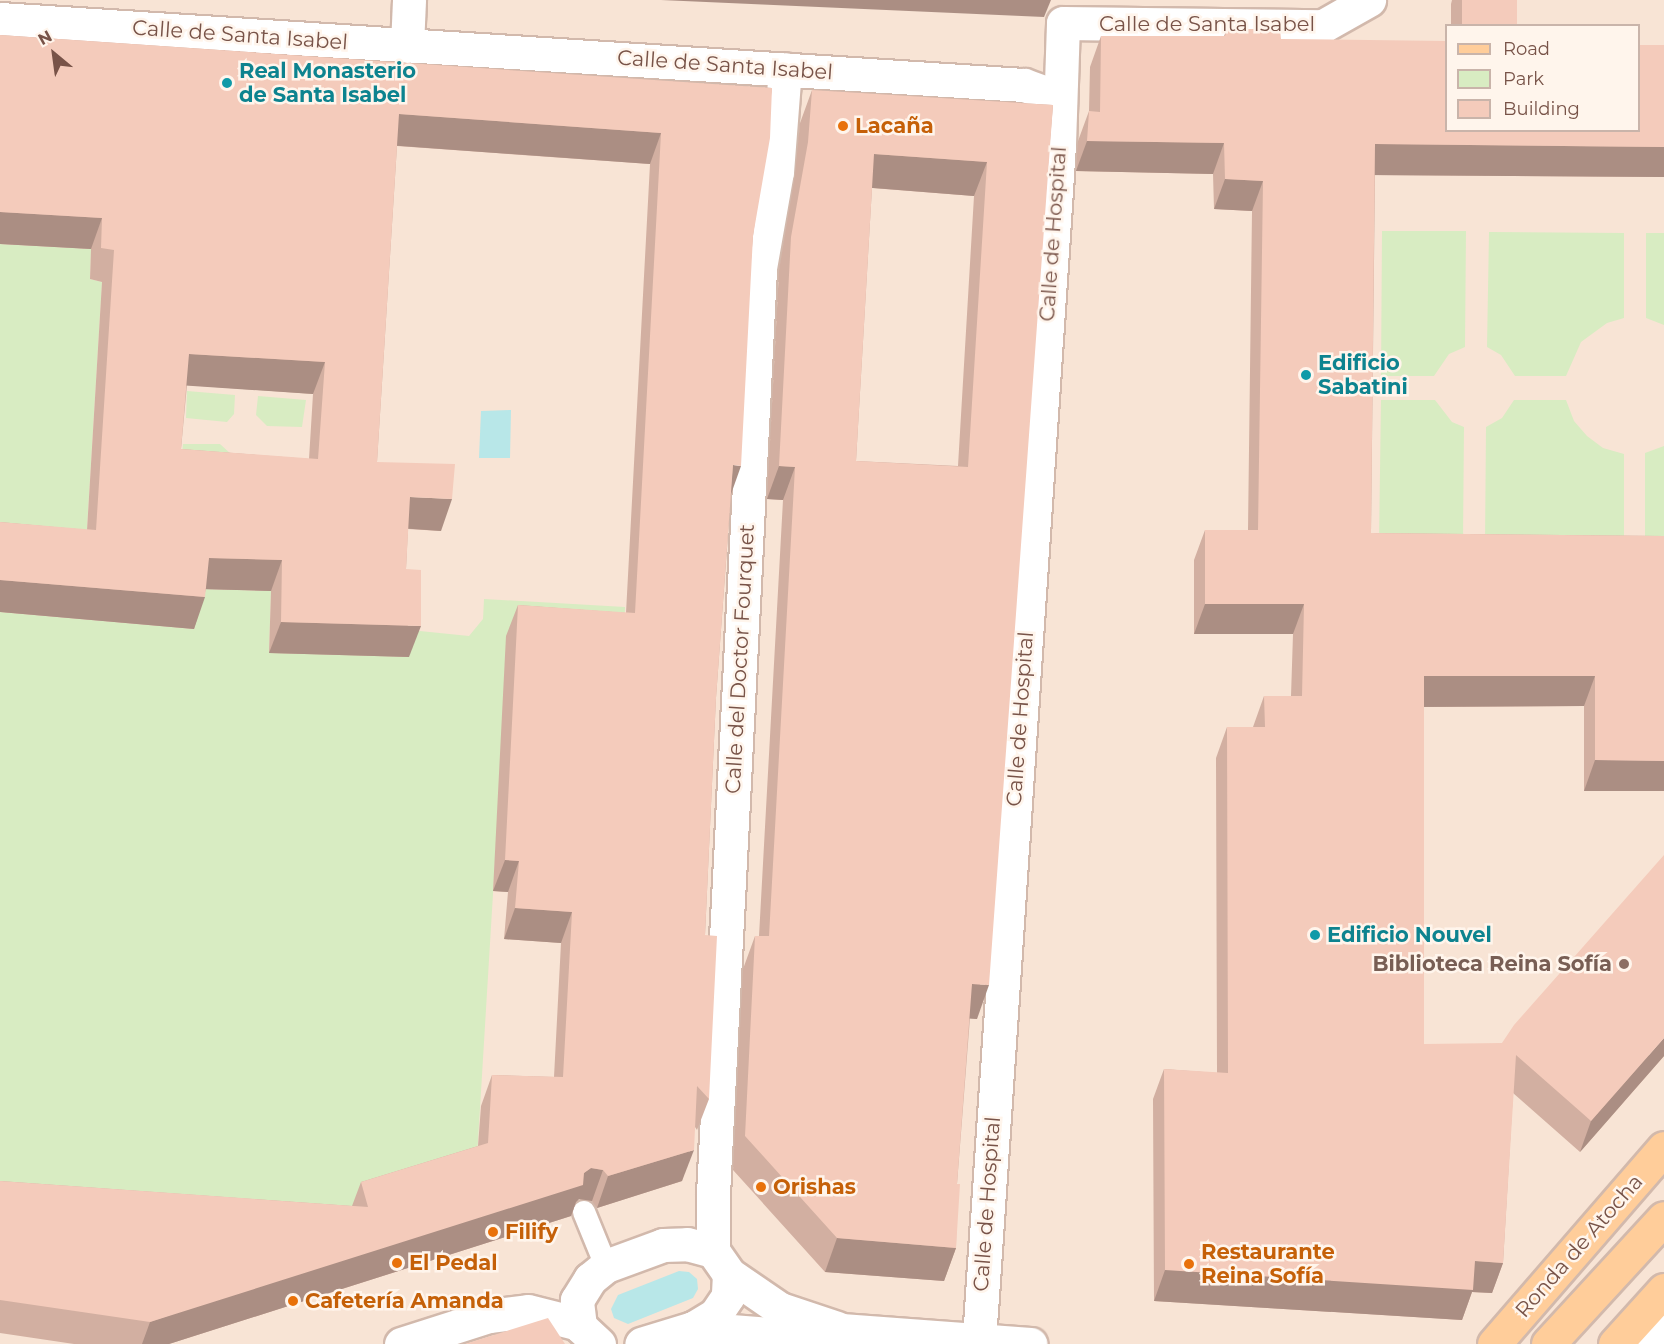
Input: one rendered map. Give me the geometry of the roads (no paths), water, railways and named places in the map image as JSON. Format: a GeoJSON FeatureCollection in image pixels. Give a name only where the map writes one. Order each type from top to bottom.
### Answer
{"type":"FeatureCollection","features":[{"type":"Feature","properties":{"kind":"main road","name":"Ronda de Atocha"},"geometry":{"type":"LineString","coordinates":[[1494,1344],[1664,1148]]}},
{"type":"Feature","properties":{"kind":"main road","name":"Ronda de Atocha"},"geometry":{"type":"LineString","coordinates":[[1548,1344],[1664,1218]]}},
{"type":"Feature","properties":{"kind":"main road"},"geometry":{"type":"LineString","coordinates":[[1615,1344],[1664,1290]]}},
{"type":"Feature","properties":{"kind":"street"},"geometry":{"type":"LineString","coordinates":[[407,46],[409,0]]}},
{"type":"Feature","properties":{"kind":"street","name":"Calle de Santa Isabel"},"geometry":{"type":"LineString","coordinates":[[0,19],[106,13],[407,46],[1024,85],[1059,98],[1063,23],[1324,13],[1369,0]]}},
{"type":"Feature","properties":{"kind":"street","name":"Calle del Doctor Fourquet"},"geometry":{"type":"LineString","coordinates":[[693,1328],[715,1315],[728,1296],[721,1262],[713,1194],[760,268],[777,172],[785,69]]}},
{"type":"Feature","properties":{"kind":"street","name":"Calle de Hospital"},"geometry":{"type":"LineString","coordinates":[[978,1340],[1059,98]]}},
{"type":"Feature","properties":{"kind":"street"},"geometry":{"type":"LineString","coordinates":[[591,1338],[577,1300],[590,1279],[606,1266],[663,1245],[687,1244],[721,1262],[780,1309],[841,1330],[1030,1344]]}},
{"type":"Feature","properties":{"kind":"street"},"geometry":{"type":"LineString","coordinates":[[401,1344],[489,1316],[528,1311],[591,1338]]}},
{"type":"Feature","properties":{"kind":"street"},"geometry":{"type":"LineString","coordinates":[[641,1344],[693,1328],[808,1337],[841,1330]]}},
{"type":"Feature","properties":{"kind":"street"},"geometry":{"type":"LineString","coordinates":[[1649,1344],[1664,1328]]}},
{"type":"Feature","properties":{"kind":"lane"},"geometry":{"type":"LineString","coordinates":[[584,1212],[606,1266]]}},
{"type":"Feature","properties":{"kind":"water"},"geometry":{"type":"Polygon","coordinates":[[[511,410],[510,458],[479,458],[481,411],[511,410]]]}},
{"type":"Feature","properties":{"kind":"water"},"geometry":{"type":"Polygon","coordinates":[[[679,1271],[689,1272],[697,1279],[698,1289],[693,1298],[628,1324],[614,1318],[611,1309],[618,1295],[679,1271]]]}},
{"type":"Feature","properties":{"kind":"place","name":"Real Monasterio de Santa Isabel"},"geometry":{"type":"Point","coordinates":[227,83]}},
{"type":"Feature","properties":{"kind":"place","name":"Lacaña"},"geometry":{"type":"Point","coordinates":[843,126]}},
{"type":"Feature","properties":{"kind":"place","name":"Edificio Sabatini"},"geometry":{"type":"Point","coordinates":[1306,375]}},
{"type":"Feature","properties":{"kind":"place","name":"Edificio Nouvel"},"geometry":{"type":"Point","coordinates":[1315,935]}},
{"type":"Feature","properties":{"kind":"place","name":"Biblioteca Reina Sofía"},"geometry":{"type":"Point","coordinates":[1624,964]}},
{"type":"Feature","properties":{"kind":"place","name":"Orishas"},"geometry":{"type":"Point","coordinates":[761,1187]}},
{"type":"Feature","properties":{"kind":"place","name":"Filify"},"geometry":{"type":"Point","coordinates":[493,1232]}},
{"type":"Feature","properties":{"kind":"place","name":"El Pedal"},"geometry":{"type":"Point","coordinates":[397,1263]}},
{"type":"Feature","properties":{"kind":"place","name":"Restaurante Reina Sofía"},"geometry":{"type":"Point","coordinates":[1189,1264]}},
{"type":"Feature","properties":{"kind":"place","name":"Cafetería Amanda"},"geometry":{"type":"Point","coordinates":[293,1301]}}]}
